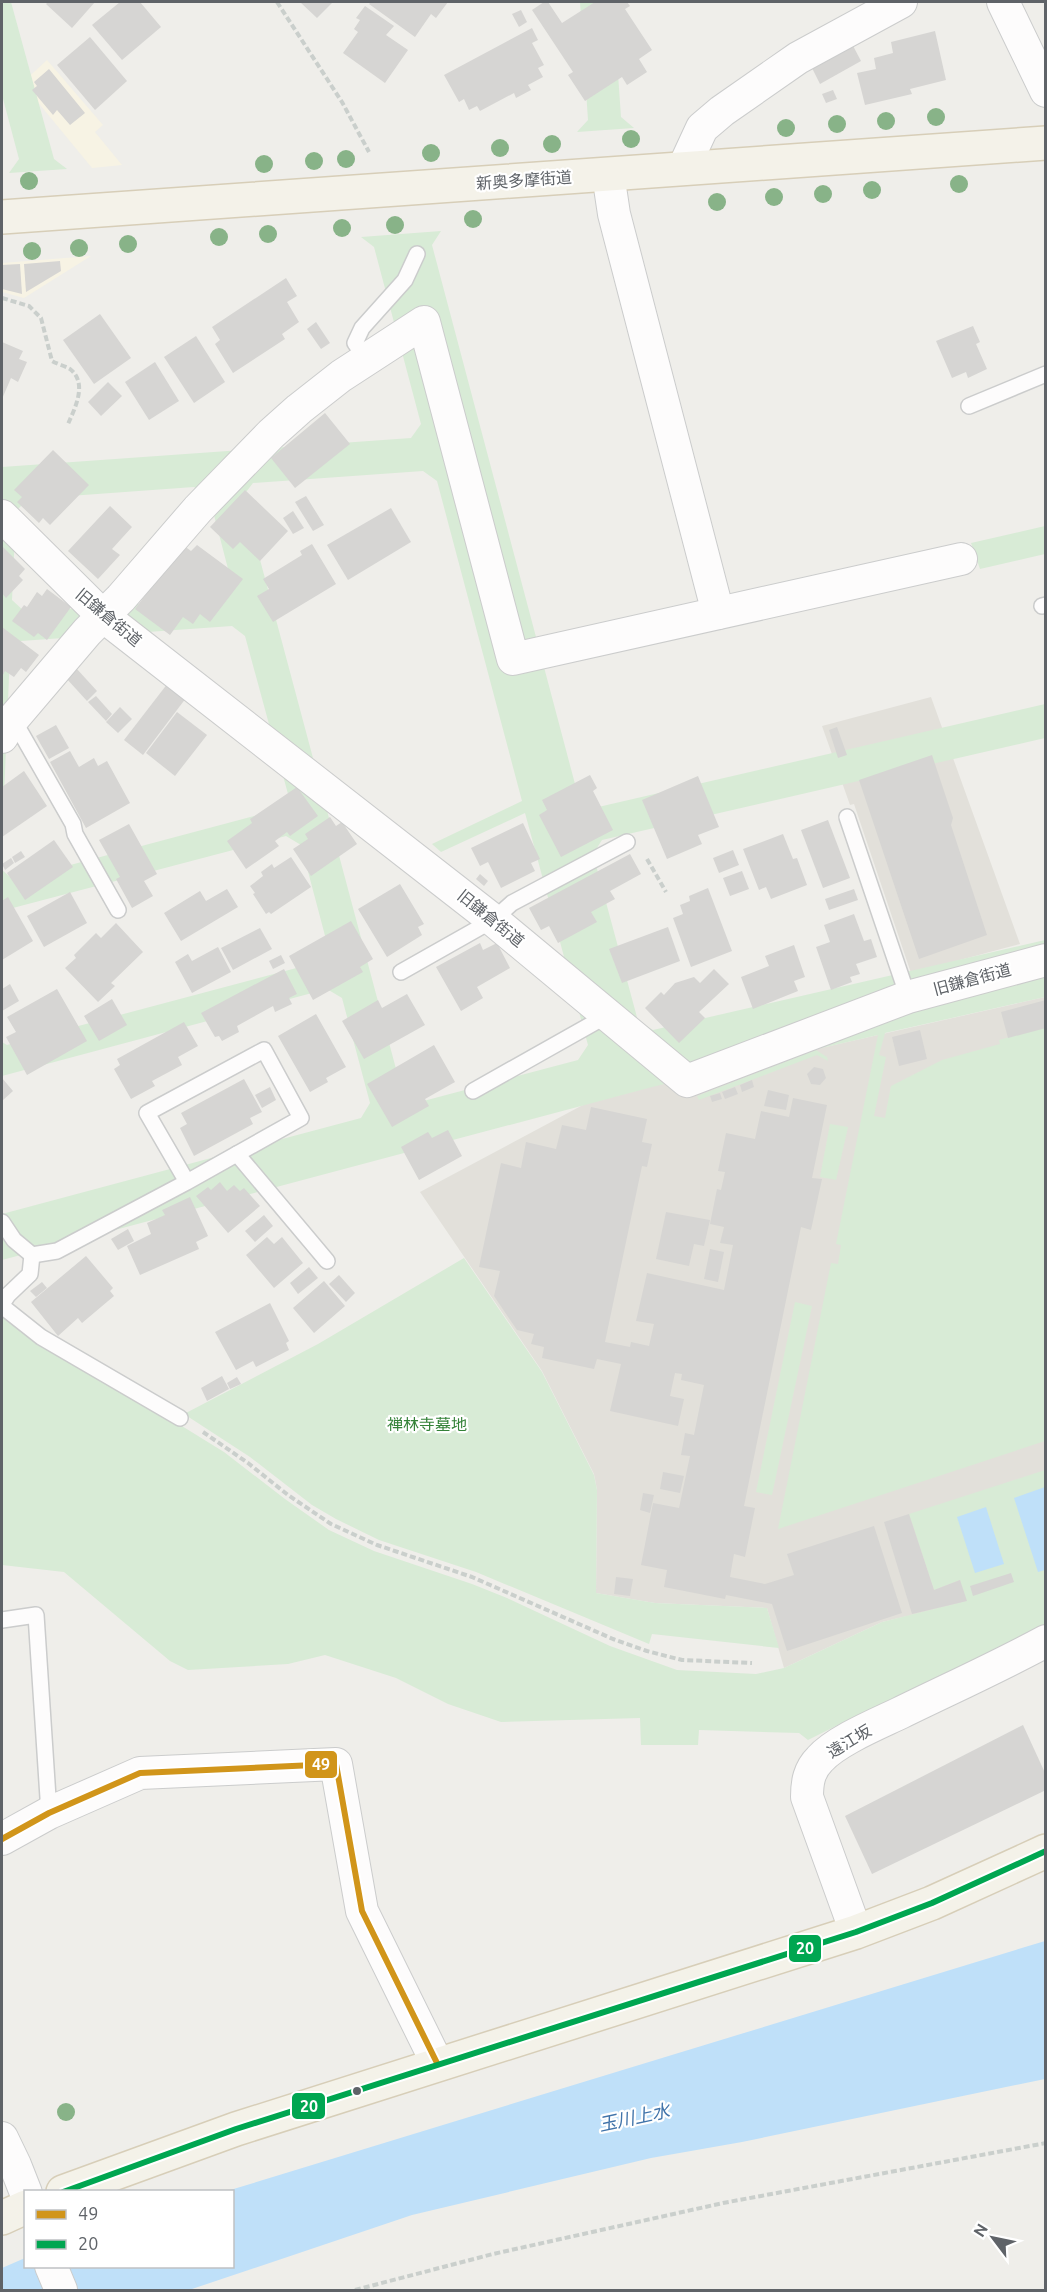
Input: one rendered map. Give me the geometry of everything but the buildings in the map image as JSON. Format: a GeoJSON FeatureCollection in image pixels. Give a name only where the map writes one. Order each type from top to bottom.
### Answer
{"type":"FeatureCollection","features":[{"type":"Feature","properties":{"kind":"main road","name":"新奥多摩街道"},"geometry":{"type":"LineString","coordinates":[[2,217],[1046,143]]}},
{"type":"Feature","properties":{"kind":"main road"},"geometry":{"type":"LineString","coordinates":[[68,2190],[236,2129],[437,2063],[856,1932],[932,1903],[1046,1851]]}},
{"type":"Feature","properties":{"kind":"main road"},"geometry":{"type":"LineString","coordinates":[[2,2218],[24,2208]]}},
{"type":"Feature","properties":{"kind":"street"},"geometry":{"type":"LineString","coordinates":[[683,169],[702,128],[722,111],[798,58],[899,2]]}},
{"type":"Feature","properties":{"kind":"street"},"geometry":{"type":"LineString","coordinates":[[1003,2],[1046,91]]}},
{"type":"Feature","properties":{"kind":"street"},"geometry":{"type":"LineString","coordinates":[[608,174],[614,214],[718,613]]}},
{"type":"Feature","properties":{"kind":"street"},"geometry":{"type":"LineString","coordinates":[[7,728],[60,663],[198,509],[271,434],[299,409],[366,359],[424,322],[513,659],[962,559]]}},
{"type":"Feature","properties":{"kind":"street","name":"旧鎌倉街道"},"geometry":{"type":"LineString","coordinates":[[2,516],[103,616],[493,920],[687,1081],[908,997],[1046,960]]}},
{"type":"Feature","properties":{"kind":"street","name":"遠江坂"},"geometry":{"type":"LineString","coordinates":[[856,1932],[807,1797],[807,1780],[812,1770],[820,1758],[833,1748],[880,1722],[1046,1641]]}},
{"type":"Feature","properties":{"kind":"street"},"geometry":{"type":"LineString","coordinates":[[2,1839],[49,1813],[140,1773],[336,1764],[362,1911],[437,2063]]}},
{"type":"Feature","properties":{"kind":"street"},"geometry":{"type":"LineString","coordinates":[[2,2138],[25,2190]]}},
{"type":"Feature","properties":{"kind":"street"},"geometry":{"type":"LineString","coordinates":[[52,2268],[61,2290]]}},
{"type":"Feature","properties":{"kind":"lane"},"geometry":{"type":"LineString","coordinates":[[366,359],[355,343],[362,328],[405,280],[417,254]]}},
{"type":"Feature","properties":{"kind":"lane"},"geometry":{"type":"LineString","coordinates":[[969,406],[1046,374]]}},
{"type":"Feature","properties":{"kind":"lane"},"geometry":{"type":"LineString","coordinates":[[7,728],[35,754],[73,824],[75,834],[118,910]]}},
{"type":"Feature","properties":{"kind":"lane"},"geometry":{"type":"LineString","coordinates":[[847,818],[908,997]]}},
{"type":"Feature","properties":{"kind":"lane"},"geometry":{"type":"LineString","coordinates":[[400,972],[493,920],[512,903],[627,842]]}},
{"type":"Feature","properties":{"kind":"lane"},"geometry":{"type":"LineString","coordinates":[[473,1091],[608,1015]]}},
{"type":"Feature","properties":{"kind":"lane"},"geometry":{"type":"LineString","coordinates":[[2,1222],[14,1240],[32,1255],[57,1251],[187,1182],[301,1118],[264,1050],[147,1113],[187,1182]]}},
{"type":"Feature","properties":{"kind":"lane"},"geometry":{"type":"LineString","coordinates":[[237,1154],[327,1261]]}},
{"type":"Feature","properties":{"kind":"lane"},"geometry":{"type":"LineString","coordinates":[[32,1255],[30,1274],[8,1295],[2,1305],[41,1337],[180,1418]]}},
{"type":"Feature","properties":{"kind":"lane"},"geometry":{"type":"LineString","coordinates":[[2,1620],[36,1615],[49,1813]]}},
{"type":"Feature","properties":{"kind":"path"},"geometry":{"type":"LineString","coordinates":[[277,2],[342,102],[369,152]]}},
{"type":"Feature","properties":{"kind":"path"},"geometry":{"type":"LineString","coordinates":[[2,298],[29,306],[41,318],[52,361],[70,369],[79,382],[78,403],[68,424]]}},
{"type":"Feature","properties":{"kind":"path"},"geometry":{"type":"LineString","coordinates":[[180,1418],[225,1446],[288,1495],[331,1524],[376,1545],[472,1577],[613,1639],[647,1651],[682,1660],[752,1663]]}},
{"type":"Feature","properties":{"kind":"path"},"geometry":{"type":"LineString","coordinates":[[355,2290],[493,2254],[723,2203],[1046,2143]]}},
{"type":"Feature","properties":{"kind":"shaded area"},"geometry":{"type":"Polygon","coordinates":[[[47,60],[103,125],[95,132],[122,165],[92,168],[22,83],[47,60]]]}},
{"type":"Feature","properties":{"kind":"shaded area"},"geometry":{"type":"Polygon","coordinates":[[[91,256],[24,298],[2,292],[2,263],[91,256]]]}},
{"type":"Feature","properties":{"kind":"shaded area"},"geometry":{"type":"Polygon","coordinates":[[[931,697],[1020,944],[911,973],[854,804],[850,805],[822,726],[931,697]]]}},
{"type":"Feature","properties":{"kind":"shaded area"},"geometry":{"type":"Polygon","coordinates":[[[1045,997],[1045,1584],[882,1622],[784,1668],[767,1608],[655,1603],[596,1593],[597,1490],[594,1474],[542,1371],[420,1192],[652,1068],[689,1098],[821,1048],[1045,997]]]}},
{"type":"Feature","properties":{"kind":"green space"},"geometry":{"type":"Polygon","coordinates":[[[2,2],[11,2],[54,159],[67,169],[9,173],[19,159],[2,95],[2,2]]]}},
{"type":"Feature","properties":{"kind":"green space"},"geometry":{"type":"Polygon","coordinates":[[[580,2],[613,2],[621,117],[634,128],[577,132],[588,120],[580,2]]]}},
{"type":"Feature","properties":{"kind":"green space"},"geometry":{"type":"Polygon","coordinates":[[[441,231],[432,245],[579,799],[594,808],[1045,704],[1045,738],[602,840],[593,854],[638,1021],[653,1030],[1045,940],[1045,997],[885,1033],[879,1055],[886,1057],[874,1116],[885,1118],[891,1086],[942,1060],[1000,1044],[999,1040],[1045,1027],[1045,1441],[778,1529],[831,1263],[838,1264],[841,1245],[836,1244],[878,1035],[656,1086],[2,1260],[2,1214],[361,1118],[370,1103],[342,998],[327,989],[2,1076],[2,1042],[7,1045],[319,962],[328,947],[301,845],[286,836],[9,909],[2,919],[2,870],[14,880],[280,809],[288,794],[245,636],[232,626],[21,641],[10,653],[2,844],[2,467],[411,438],[421,424],[374,247],[361,237],[441,231]],[[423,471],[253,483],[243,496],[403,1095],[416,1103],[578,1060],[588,1045],[525,813],[441,852],[432,844],[522,801],[437,481],[423,471]],[[194,487],[28,499],[16,511],[12,600],[25,612],[222,598],[232,584],[209,496],[194,487]]]}},
{"type":"Feature","properties":{"kind":"green space"},"geometry":{"type":"Polygon","coordinates":[[[1045,526],[1045,554],[980,569],[971,543],[1045,526]]]}},
{"type":"Feature","properties":{"kind":"green space"},"geometry":{"type":"Polygon","coordinates":[[[816,1050],[827,1057],[828,1061],[817,1055],[699,1100],[697,1096],[816,1050]]]}},
{"type":"Feature","properties":{"kind":"green space"},"geometry":{"type":"Polygon","coordinates":[[[830,1124],[848,1127],[836,1180],[820,1177],[830,1124]]]}},
{"type":"Feature","properties":{"kind":"green space","name":"禅林寺墓地"},"geometry":{"type":"Polygon","coordinates":[[[464,1258],[542,1372],[594,1475],[597,1490],[596,1593],[655,1603],[767,1608],[779,1648],[652,1634],[649,1644],[476,1572],[379,1540],[312,1505],[250,1457],[184,1414],[318,1344],[464,1258]]]}},
{"type":"Feature","properties":{"kind":"green space"},"geometry":{"type":"Polygon","coordinates":[[[795,1302],[812,1306],[772,1495],[756,1492],[795,1302]]]}},
{"type":"Feature","properties":{"kind":"green space"},"geometry":{"type":"Polygon","coordinates":[[[2,1315],[224,1452],[329,1530],[374,1551],[507,1598],[610,1646],[677,1670],[756,1674],[784,1668],[882,1622],[966,1601],[960,1580],[934,1590],[909,1514],[1045,1470],[1045,1630],[892,1703],[844,1722],[808,1740],[799,1733],[699,1730],[698,1745],[641,1745],[640,1718],[501,1722],[448,1704],[396,1678],[325,1655],[288,1664],[188,1670],[170,1661],[64,1572],[2,1565],[2,1315]]]}},
{"type":"Feature","properties":{"kind":"water"},"geometry":{"type":"Polygon","coordinates":[[[1045,1487],[1045,1570],[1038,1572],[1014,1498],[1045,1487]]]}},
{"type":"Feature","properties":{"kind":"water"},"geometry":{"type":"Polygon","coordinates":[[[986,1507],[1004,1564],[975,1573],[957,1517],[986,1507]]]}},
{"type":"Feature","properties":{"kind":"water","name":"玉川上水"},"geometry":{"type":"Polygon","coordinates":[[[1045,1941],[1045,2079],[742,2142],[651,2158],[412,2215],[189,2290],[2,2290],[2,2268],[24,2258],[24,2268],[234,2268],[234,2190],[230,2190],[1045,1941]]]}},
{"type":"Feature","properties":{"kind":"transit line","name":"49"},"geometry":{"type":"LineString","coordinates":[[2,1839],[49,1813],[140,1773],[336,1764],[362,1911],[437,2063]]}},
{"type":"Feature","properties":{"kind":"transit line","name":"20"},"geometry":{"type":"LineString","coordinates":[[68,2190],[236,2129],[856,1932],[932,1903],[1046,1851]]}}]}
